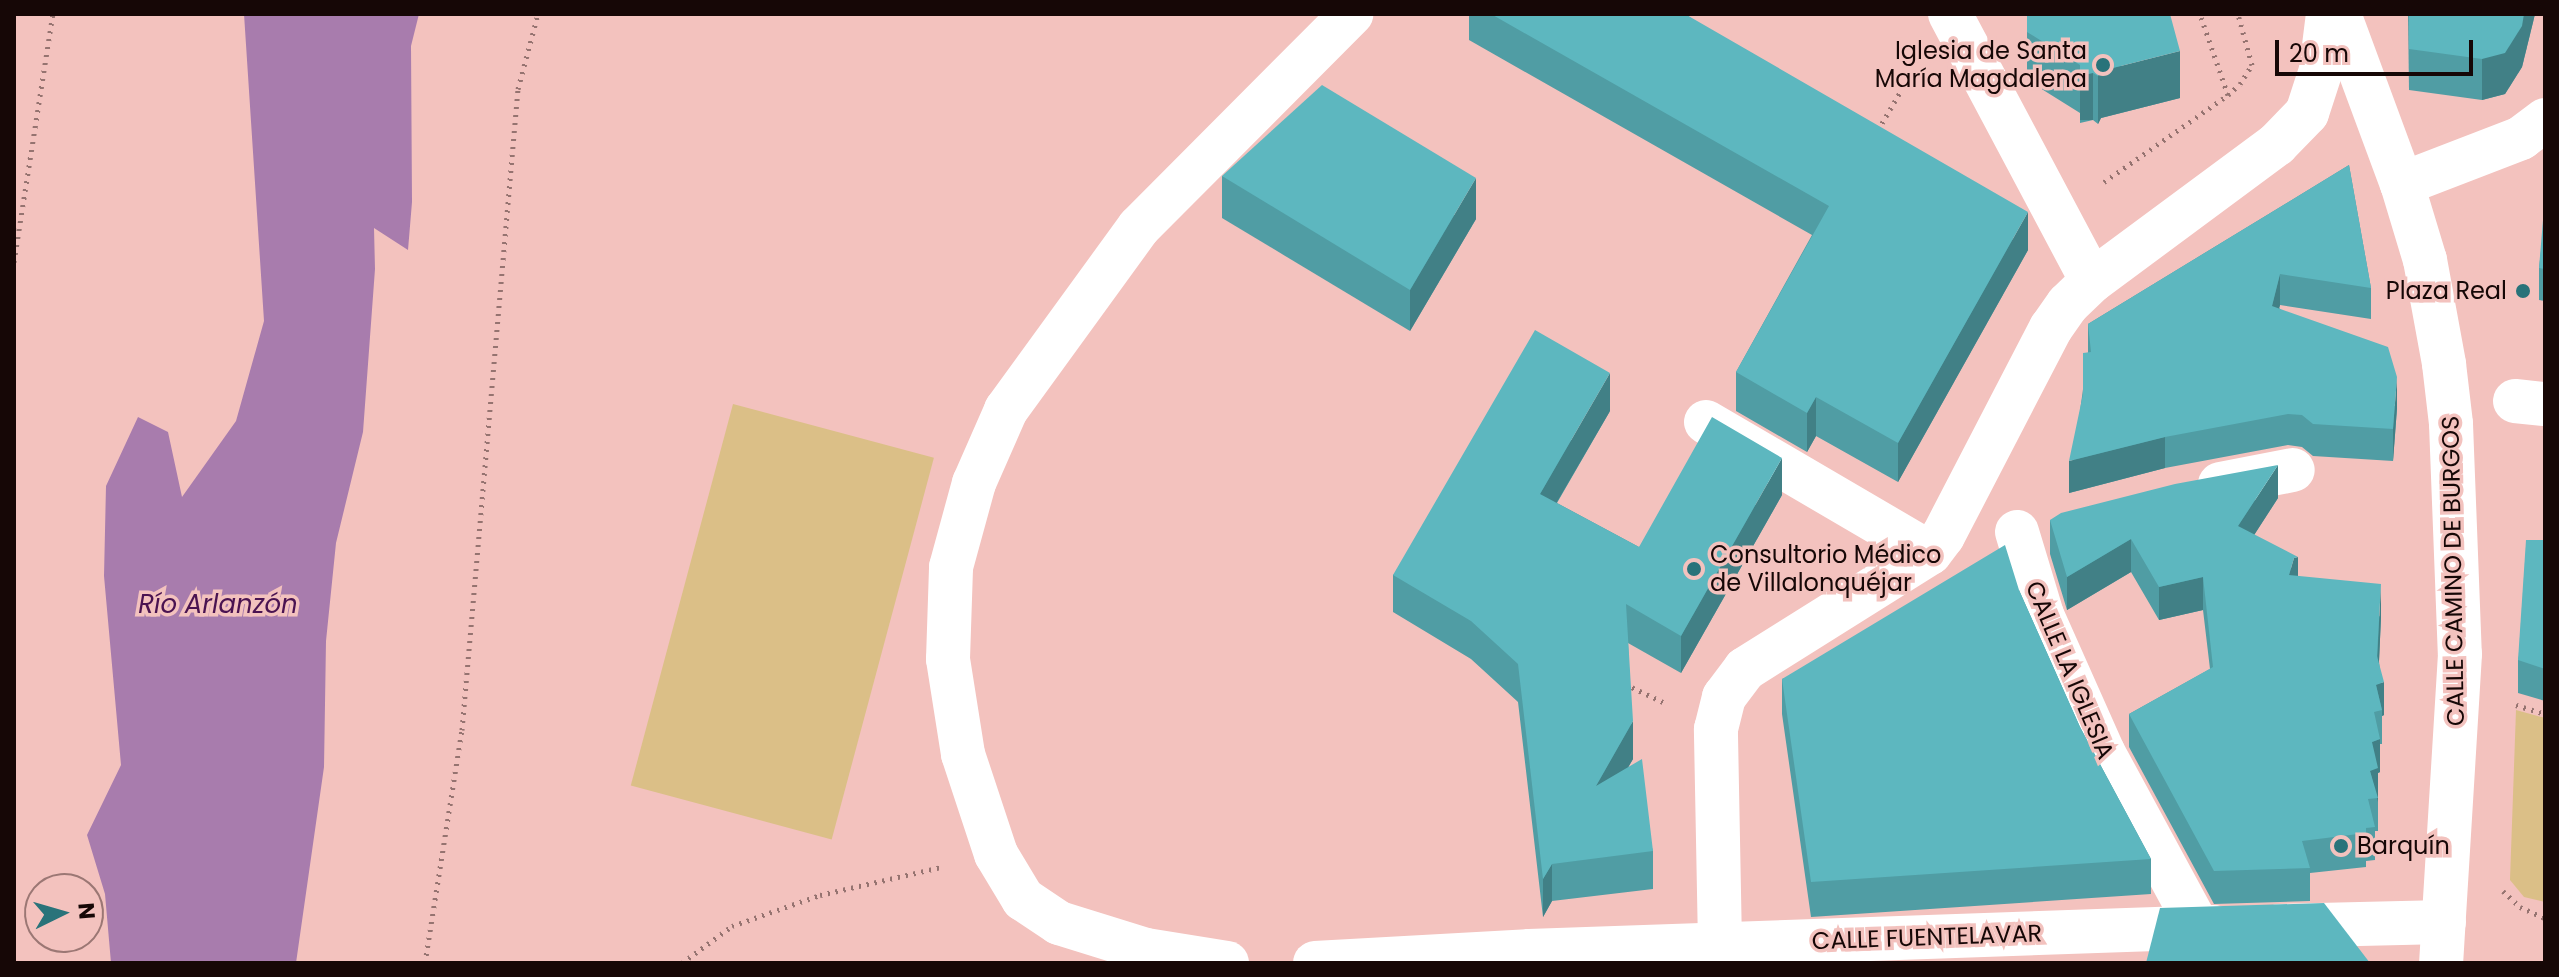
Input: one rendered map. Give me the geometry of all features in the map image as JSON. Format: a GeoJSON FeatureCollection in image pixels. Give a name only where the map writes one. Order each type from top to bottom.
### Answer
{"type":"FeatureCollection","features":[{"type":"Feature","properties":{"kind":"street"},"geometry":{"type":"LineString","coordinates":[[1227,963],[1146,950],[1059,923],[1023,899],[996,854],[963,754],[948,659],[951,567],[974,483],[1006,410],[1139,227],[1351,14]]}},
{"type":"Feature","properties":{"kind":"street"},"geometry":{"type":"LineString","coordinates":[[1950,14],[2092,281]]}},
{"type":"Feature","properties":{"kind":"street"},"geometry":{"type":"LineString","coordinates":[[1720,944],[1716,729],[1724,697],[1745,669],[1930,553],[1955,512],[2051,328],[2068,304],[2092,281],[2277,144],[2307,113],[2321,70],[2328,14]]}},
{"type":"Feature","properties":{"kind":"street","name":"CALLE CAMINO DE BURGOS"},"geometry":{"type":"LineString","coordinates":[[2339,14],[2402,184],[2438,311],[2451,424],[2460,654],[2442,943]]}},
{"type":"Feature","properties":{"kind":"street"},"geometry":{"type":"LineString","coordinates":[[2307,113],[2332,109],[2358,113],[2382,129]]}},
{"type":"Feature","properties":{"kind":"street"},"geometry":{"type":"LineString","coordinates":[[2402,184],[2521,138],[2545,120]]}},
{"type":"Feature","properties":{"kind":"street"},"geometry":{"type":"LineString","coordinates":[[1706,422],[1930,553]]}},
{"type":"Feature","properties":{"kind":"street"},"geometry":{"type":"LineString","coordinates":[[2185,490],[2293,470]]}},
{"type":"Feature","properties":{"kind":"street"},"geometry":{"type":"LineString","coordinates":[[1955,512],[1999,531],[2017,532],[2063,520]]}},
{"type":"Feature","properties":{"kind":"street","name":"CALLE LA IGLESIA"},"geometry":{"type":"LineString","coordinates":[[2017,532],[2042,615],[2103,752],[2198,927]]}},
{"type":"Feature","properties":{"kind":"street","name":"CALLE FUENTELAVAR"},"geometry":{"type":"LineString","coordinates":[[1315,963],[1720,944],[2198,927],[2442,943]]}},
{"type":"Feature","properties":{"kind":"path"},"geometry":{"type":"LineString","coordinates":[[14,262],[53,14]]}},
{"type":"Feature","properties":{"kind":"path"},"geometry":{"type":"LineString","coordinates":[[425,963],[462,730],[518,89],[538,14]]}},
{"type":"Feature","properties":{"kind":"path"},"geometry":{"type":"LineString","coordinates":[[2200,14],[2228,95]]}},
{"type":"Feature","properties":{"kind":"path"},"geometry":{"type":"LineString","coordinates":[[2092,190],[2240,84],[2252,65],[2238,14]]}},
{"type":"Feature","properties":{"kind":"path"},"geometry":{"type":"LineString","coordinates":[[1872,142],[1916,65]]}},
{"type":"Feature","properties":{"kind":"path"},"geometry":{"type":"LineString","coordinates":[[1622,682],[1673,706]]}},
{"type":"Feature","properties":{"kind":"path"},"geometry":{"type":"LineString","coordinates":[[2514,704],[2545,714]]}},
{"type":"Feature","properties":{"kind":"path"},"geometry":{"type":"LineString","coordinates":[[682,963],[732,926],[820,895],[996,854]]}},
{"type":"Feature","properties":{"kind":"shaded area"},"geometry":{"type":"Polygon","coordinates":[[[733,404],[934,458],[832,839],[631,786],[733,404]]]}},
{"type":"Feature","properties":{"kind":"shaded area"},"geometry":{"type":"Polygon","coordinates":[[[2516,710],[2545,718],[2545,902],[2524,897],[2510,880],[2516,710]]]}},
{"type":"Feature","properties":{"kind":"water","name":"Río Arlanzón"},"geometry":{"type":"Polygon","coordinates":[[[244,14],[419,14],[411,46],[412,202],[408,250],[374,228],[375,269],[363,432],[336,543],[326,641],[324,767],[296,963],[111,963],[104,873],[99,873],[87,835],[121,765],[104,576],[106,486],[138,417],[168,432],[182,497],[236,421],[264,321],[244,14]]]}},
{"type":"Feature","properties":{"kind":"building"},"geometry":{"type":"Polygon","coordinates":[[[1491,14],[1685,14],[2028,212],[1898,443],[1816,397],[1807,413],[1736,372],[1829,206],[1491,14]]]}},
{"type":"Feature","properties":{"kind":"building"},"geometry":{"type":"Polygon","coordinates":[[[2027,14],[2170,14],[2180,51],[2101,71],[2098,76],[2093,73],[2080,76],[2080,65],[2027,32],[2027,14]]]}},
{"type":"Feature","properties":{"kind":"building"},"geometry":{"type":"Polygon","coordinates":[[[2409,14],[2524,14],[2522,26],[2505,53],[2482,59],[2409,49],[2409,14]]]}},
{"type":"Feature","properties":{"kind":"building"},"geometry":{"type":"Polygon","coordinates":[[[1322,85],[1476,178],[1410,290],[1222,176],[1322,85]]]}},
{"type":"Feature","properties":{"kind":"building"},"geometry":{"type":"Polygon","coordinates":[[[2349,165],[2371,288],[2280,274],[2272,306],[2388,347],[2397,377],[2393,429],[2313,424],[2302,415],[2288,414],[2165,437],[2069,461],[2083,394],[2083,353],[2091,352],[2088,324],[2349,165]]]}},
{"type":"Feature","properties":{"kind":"building"},"geometry":{"type":"Polygon","coordinates":[[[2545,217],[2545,269],[2539,268],[2545,217]]]}},
{"type":"Feature","properties":{"kind":"building"},"geometry":{"type":"Polygon","coordinates":[[[1535,330],[1610,373],[1540,494],[1639,547],[1712,417],[1782,458],[1681,636],[1626,604],[1633,721],[1596,786],[1642,759],[1653,851],[1552,864],[1543,879],[1518,664],[1471,621],[1393,575],[1535,330]]]}},
{"type":"Feature","properties":{"kind":"building"},"geometry":{"type":"Polygon","coordinates":[[[2278,465],[2238,526],[2298,557],[2294,558],[2289,575],[2381,584],[2377,656],[2384,682],[2376,685],[2382,710],[2374,712],[2380,739],[2372,742],[2378,768],[2370,771],[2378,798],[2368,799],[2375,827],[2366,828],[2366,833],[2302,841],[2310,868],[2214,871],[2129,714],[2213,667],[2203,577],[2159,587],[2131,539],[2067,577],[2050,520],[2061,513],[2175,484],[2278,465]]]}},
{"type":"Feature","properties":{"kind":"building"},"geometry":{"type":"Polygon","coordinates":[[[2526,540],[2545,540],[2545,669],[2518,660],[2526,540]]]}},
{"type":"Feature","properties":{"kind":"building"},"geometry":{"type":"Polygon","coordinates":[[[2005,545],[2019,590],[2080,727],[2151,859],[1811,882],[1782,679],[2005,545]]]}},
{"type":"Feature","properties":{"kind":"building"},"geometry":{"type":"Polygon","coordinates":[[[2324,903],[2370,963],[2146,963],[2160,908],[2324,903]]]}},
{"type":"Feature","properties":{"kind":"place","name":"Iglesia de Santa María Magdalena"},"geometry":{"type":"Point","coordinates":[2103,65]}},
{"type":"Feature","properties":{"kind":"place","name":"Plaza Real"},"geometry":{"type":"Point","coordinates":[2523,291]}},
{"type":"Feature","properties":{"kind":"place","name":"Consultorio Médico de Villalonquéjar"},"geometry":{"type":"Point","coordinates":[1694,569]}},
{"type":"Feature","properties":{"kind":"place","name":"Barquín"},"geometry":{"type":"Point","coordinates":[2341,846]}}]}
